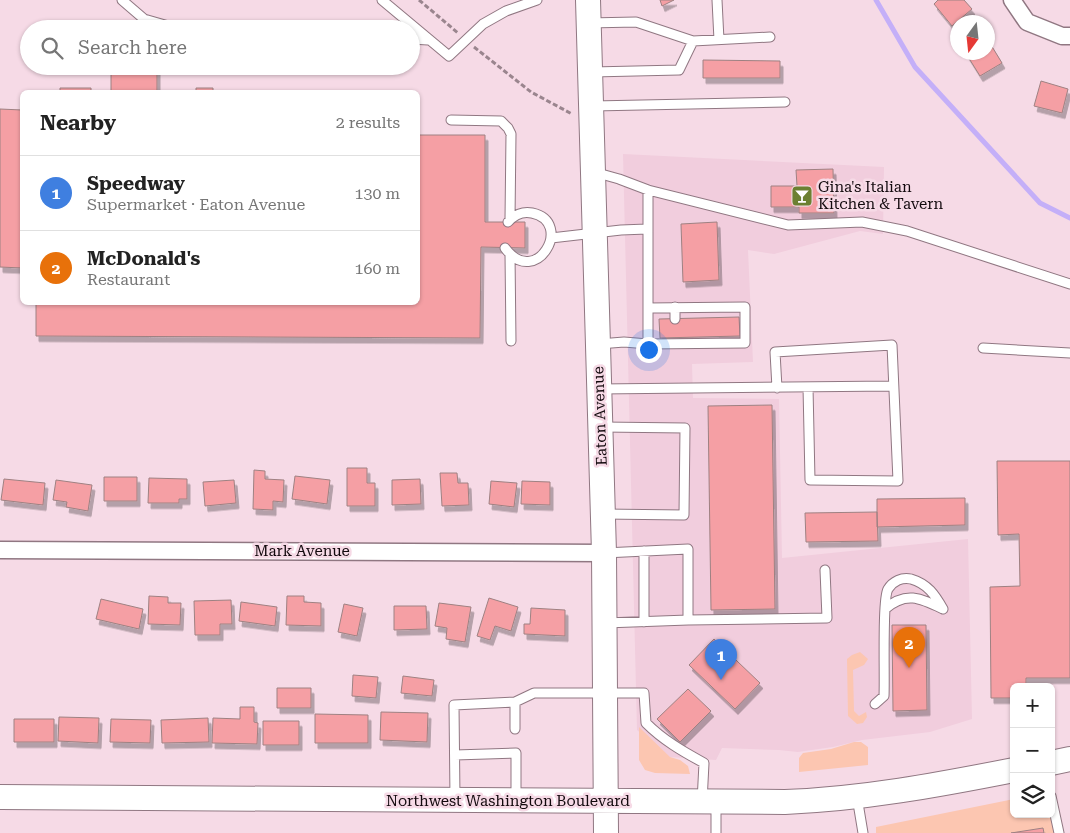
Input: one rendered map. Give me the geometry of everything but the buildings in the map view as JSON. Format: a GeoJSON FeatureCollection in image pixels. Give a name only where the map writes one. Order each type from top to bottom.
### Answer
{"type":"FeatureCollection","features":[{"type":"Feature","properties":{"kind":"main road","name":"Eaton Avenue"},"geometry":{"type":"LineString","coordinates":[[588,11],[604,553],[606,833]]}},
{"type":"Feature","properties":{"kind":"main road"},"geometry":{"type":"LineString","coordinates":[[1055,762],[1070,759]]}},
{"type":"Feature","properties":{"kind":"main road","name":"Northwest Washington Boulevard"},"geometry":{"type":"LineString","coordinates":[[0,797],[785,802],[857,797],[932,786],[1010,771]]}},
{"type":"Feature","properties":{"kind":"street"},"geometry":{"type":"LineString","coordinates":[[1012,0],[1027,22],[1066,36]]}},
{"type":"Feature","properties":{"kind":"street","name":"Mark Avenue"},"geometry":{"type":"LineString","coordinates":[[0,550],[604,553]]}},
{"type":"Feature","properties":{"kind":"lane"},"geometry":{"type":"LineString","coordinates":[[122,0],[148,20]]}},
{"type":"Feature","properties":{"kind":"lane"},"geometry":{"type":"LineString","coordinates":[[382,0],[405,20]]}},
{"type":"Feature","properties":{"kind":"lane"},"geometry":{"type":"LineString","coordinates":[[420,33],[449,56],[482,24],[506,11],[537,0]]}},
{"type":"Feature","properties":{"kind":"lane"},"geometry":{"type":"LineString","coordinates":[[717,0],[719,40]]}},
{"type":"Feature","properties":{"kind":"lane"},"geometry":{"type":"LineString","coordinates":[[588,11],[636,22],[694,41],[770,37]]}},
{"type":"Feature","properties":{"kind":"lane"},"geometry":{"type":"LineString","coordinates":[[420,40],[428,40]]}},
{"type":"Feature","properties":{"kind":"lane"},"geometry":{"type":"LineString","coordinates":[[589,72],[679,70],[694,41]]}},
{"type":"Feature","properties":{"kind":"lane"},"geometry":{"type":"LineString","coordinates":[[590,114],[785,102]]}},
{"type":"Feature","properties":{"kind":"lane"},"geometry":{"type":"LineString","coordinates":[[450,120],[501,121],[508,128],[511,134],[509,221],[517,215],[533,214],[541,217],[550,230],[551,238],[546,252],[532,260],[517,259],[508,251],[511,341]]}},
{"type":"Feature","properties":{"kind":"lane"},"geometry":{"type":"LineString","coordinates":[[592,172],[619,179],[648,190],[788,225],[862,222],[907,231],[1070,284]]}},
{"type":"Feature","properties":{"kind":"lane"},"geometry":{"type":"LineString","coordinates":[[648,190],[648,344]]}},
{"type":"Feature","properties":{"kind":"lane"},"geometry":{"type":"LineString","coordinates":[[551,238],[648,229]]}},
{"type":"Feature","properties":{"kind":"lane"},"geometry":{"type":"LineString","coordinates":[[597,344],[624,342],[648,344],[700,340],[745,343],[745,306],[648,308]]}},
{"type":"Feature","properties":{"kind":"lane"},"geometry":{"type":"LineString","coordinates":[[675,307],[675,319]]}},
{"type":"Feature","properties":{"kind":"lane"},"geometry":{"type":"LineString","coordinates":[[700,307],[700,318]]}},
{"type":"Feature","properties":{"kind":"lane"},"geometry":{"type":"LineString","coordinates":[[718,307],[719,317]]}},
{"type":"Feature","properties":{"kind":"lane"},"geometry":{"type":"LineString","coordinates":[[777,388],[775,352],[892,345],[898,482],[810,480],[808,387]]}},
{"type":"Feature","properties":{"kind":"lane"},"geometry":{"type":"LineString","coordinates":[[983,348],[1070,353]]}},
{"type":"Feature","properties":{"kind":"lane"},"geometry":{"type":"LineString","coordinates":[[599,389],[893,386]]}},
{"type":"Feature","properties":{"kind":"lane"},"geometry":{"type":"LineString","coordinates":[[600,427],[684,428],[684,515],[603,514]]}},
{"type":"Feature","properties":{"kind":"lane"},"geometry":{"type":"LineString","coordinates":[[604,553],[688,549],[688,620]]}},
{"type":"Feature","properties":{"kind":"lane"},"geometry":{"type":"LineString","coordinates":[[644,551],[644,622]]}},
{"type":"Feature","properties":{"kind":"lane"},"geometry":{"type":"LineString","coordinates":[[605,623],[827,618],[825,570]]}},
{"type":"Feature","properties":{"kind":"lane"},"geometry":{"type":"LineString","coordinates":[[874,704],[884,696],[885,609],[887,590],[896,581],[905,578],[920,582],[932,591],[943,609],[926,601],[911,598],[895,601],[885,609]]}},
{"type":"Feature","properties":{"kind":"lane"},"geometry":{"type":"LineString","coordinates":[[455,801],[454,705],[515,702],[534,693],[644,693],[646,722],[661,738],[704,763],[709,802],[716,833]]}},
{"type":"Feature","properties":{"kind":"lane"},"geometry":{"type":"LineString","coordinates":[[515,702],[515,729]]}},
{"type":"Feature","properties":{"kind":"lane"},"geometry":{"type":"LineString","coordinates":[[455,755],[516,749],[516,801]]}},
{"type":"Feature","properties":{"kind":"lane"},"geometry":{"type":"LineString","coordinates":[[857,797],[863,833]]}},
{"type":"Feature","properties":{"kind":"lane"},"geometry":{"type":"LineString","coordinates":[[1055,814],[1059,833]]}},
{"type":"Feature","properties":{"kind":"path"},"geometry":{"type":"LineString","coordinates":[[419,0],[531,92],[563,110],[590,114]]}},
{"type":"Feature","properties":{"kind":"shaded area"},"geometry":{"type":"Polygon","coordinates":[[[623,154],[884,167],[883,234],[860,231],[774,254],[748,250],[753,362],[692,364],[693,398],[779,399],[782,558],[968,539],[972,719],[930,732],[862,740],[833,747],[798,752],[722,748],[716,760],[669,757],[637,730],[623,154]]]}},
{"type":"Feature","properties":{"kind":"shaded area"},"geometry":{"type":"Polygon","coordinates":[[[860,652],[868,659],[864,665],[853,670],[854,711],[859,716],[866,712],[867,717],[863,723],[857,724],[848,716],[847,659],[860,652]]]}},
{"type":"Feature","properties":{"kind":"shaded area"},"geometry":{"type":"Polygon","coordinates":[[[639,727],[670,757],[680,760],[688,766],[690,774],[655,773],[645,770],[639,760],[639,727]]]}},
{"type":"Feature","properties":{"kind":"shaded area"},"geometry":{"type":"Polygon","coordinates":[[[854,742],[861,742],[868,747],[868,765],[799,772],[799,758],[803,753],[831,749],[854,742]]]}},
{"type":"Feature","properties":{"kind":"shaded area"},"geometry":{"type":"Polygon","coordinates":[[[1010,800],[1010,818],[1053,818],[1059,833],[1044,833],[1043,828],[1011,833],[876,833],[876,827],[1010,800]]]}},
{"type":"Feature","properties":{"kind":"waterway"},"geometry":{"type":"LineString","coordinates":[[876,0],[915,67],[1040,203],[1070,218]]}},
{"type":"Feature","properties":{"kind":"place","name":"Gina's Italian Kitchen & Tavern"},"geometry":{"type":"Point","coordinates":[802,196]}},
{"type":"Feature","properties":{"kind":"place","name":"McDonald's"},"geometry":{"type":"Point","coordinates":[909,668]}},
{"type":"Feature","properties":{"kind":"place","name":"Speedway"},"geometry":{"type":"Point","coordinates":[721,680]}}]}
